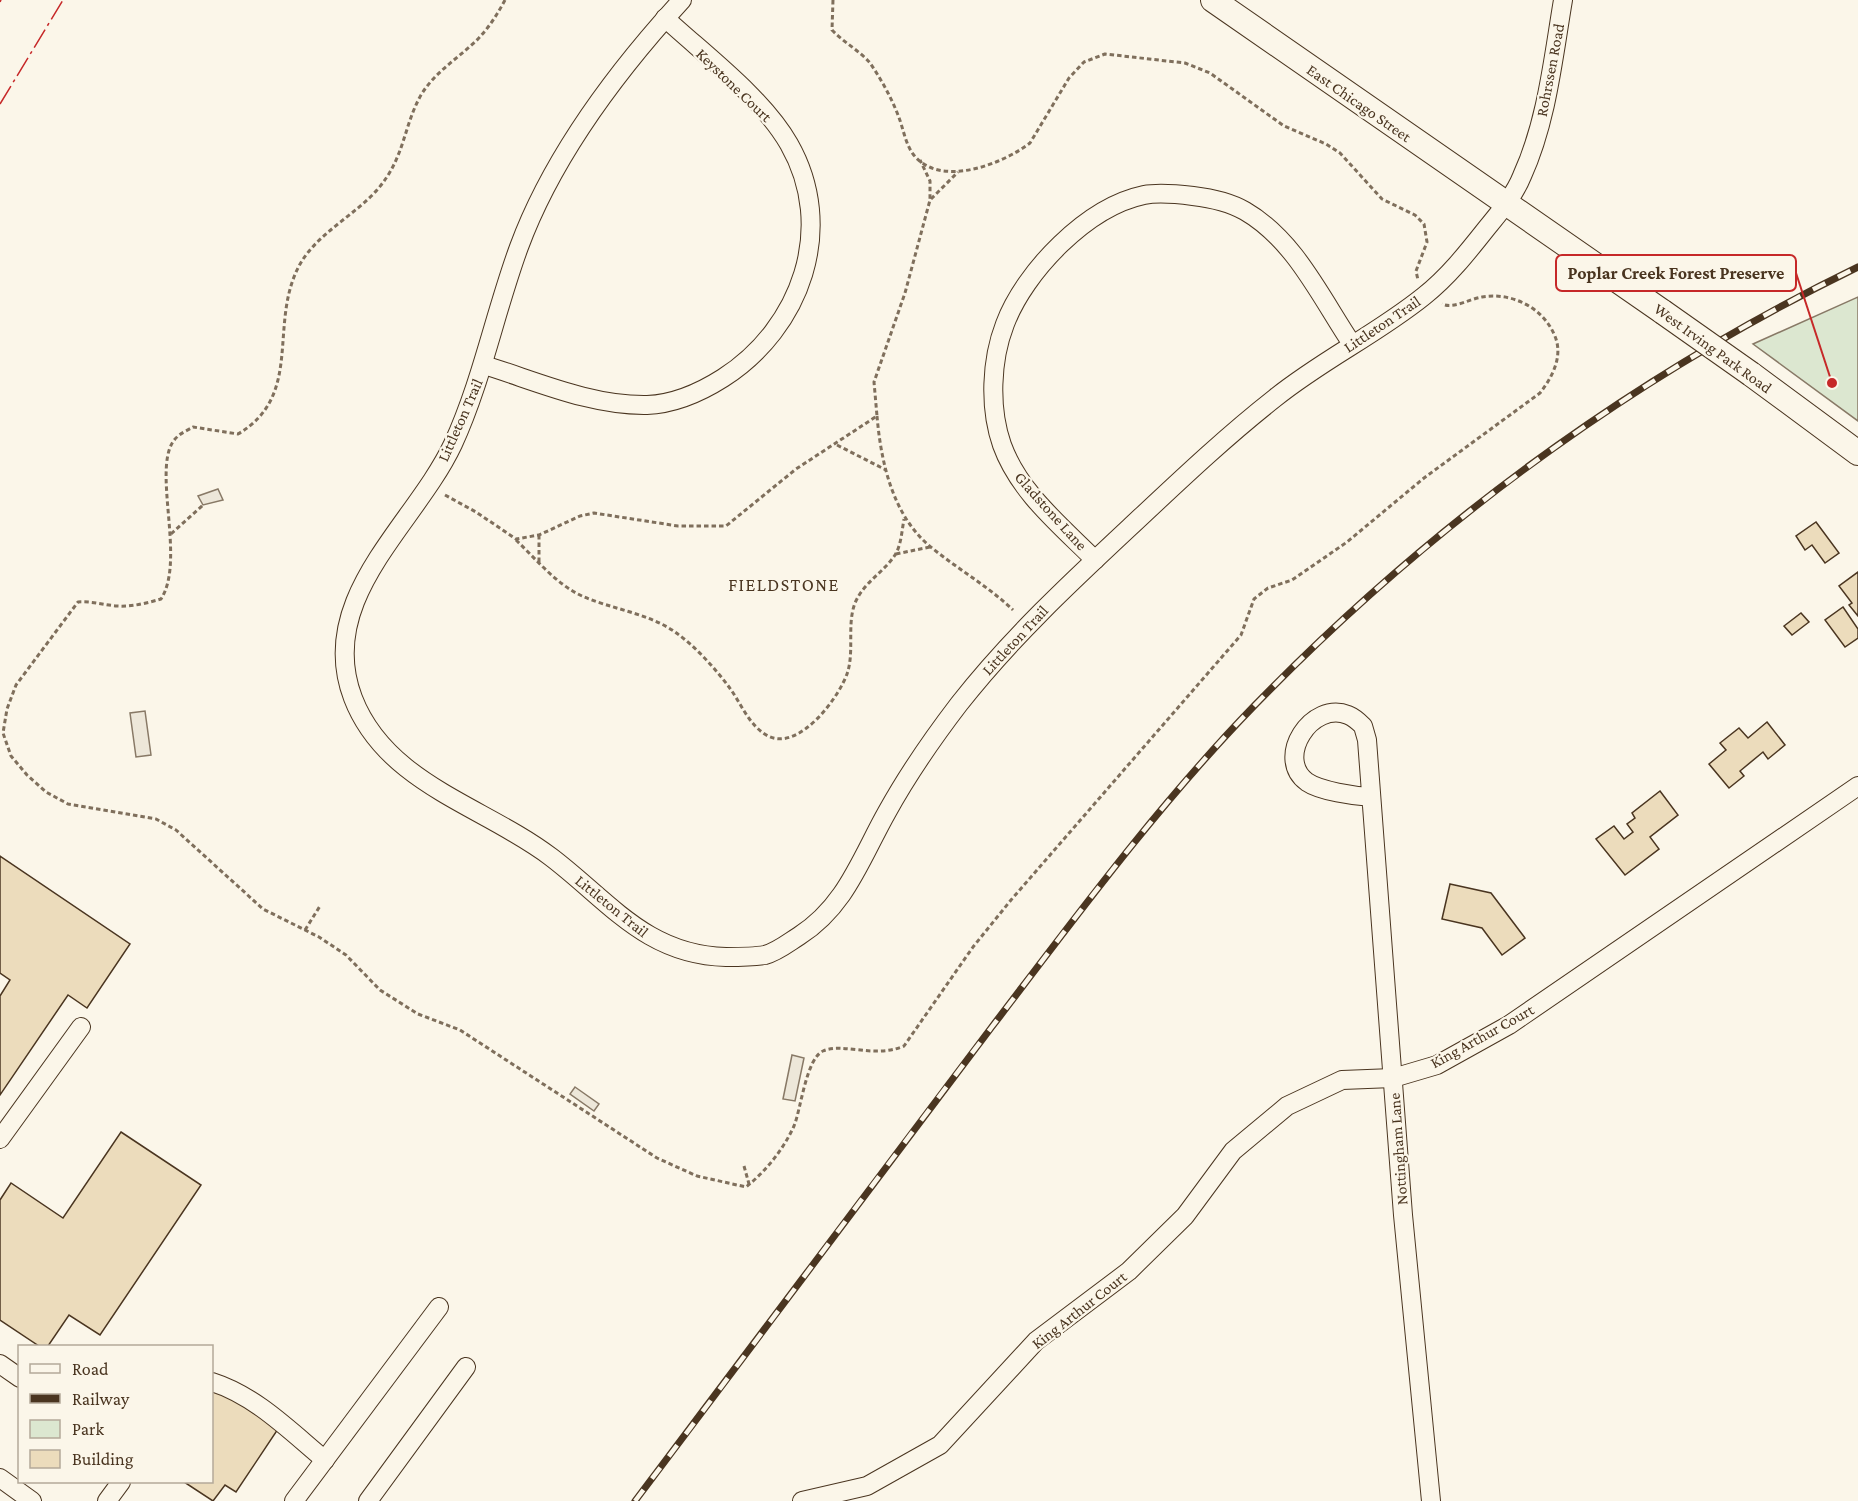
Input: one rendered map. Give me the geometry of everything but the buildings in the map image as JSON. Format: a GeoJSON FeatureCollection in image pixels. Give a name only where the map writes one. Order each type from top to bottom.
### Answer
{"type":"FeatureCollection","features":[{"type":"Feature","properties":{"kind":"main road","name":"East Chicago Street"},"geometry":{"type":"LineString","coordinates":[[1213,0],[1506,204]]}},
{"type":"Feature","properties":{"kind":"main road","name":"West Irving Park Road"},"geometry":{"type":"LineString","coordinates":[[1506,204],[1751,374],[1858,453]]}},
{"type":"Feature","properties":{"kind":"street","name":"Littleton Trail"},"geometry":{"type":"LineString","coordinates":[[682,0],[611,86],[547,183],[518,250],[484,365],[452,445],[362,583],[351,613],[346,648],[346,676],[363,719],[378,741],[397,762],[435,788],[540,849],[629,923],[658,942],[684,952],[717,957],[765,955],[801,935],[827,915],[845,892],[885,816],[942,726],[977,681],[1028,624],[1222,441],[1280,394],[1352,344],[1388,323],[1429,292],[1456,267],[1506,204]]}},
{"type":"Feature","properties":{"kind":"street","name":"Rohrssen Road"},"geometry":{"type":"LineString","coordinates":[[1506,204],[1522,178],[1546,107],[1563,0]]}},
{"type":"Feature","properties":{"kind":"street","name":"Keystone Court"},"geometry":{"type":"LineString","coordinates":[[484,365],[593,398],[615,402],[658,403],[678,399],[710,387],[734,371],[757,354],[786,315],[808,256],[810,204],[803,176],[789,144],[773,121],[752,98],[665,18]]}},
{"type":"Feature","properties":{"kind":"street","name":"Gladstone Lane"},"geometry":{"type":"LineString","coordinates":[[1095,560],[1019,481],[1001,443],[995,417],[996,354],[1005,324],[1037,271],[1075,231],[1113,207],[1144,195],[1175,194],[1208,198],[1244,210],[1266,225],[1289,247],[1352,344]]}},
{"type":"Feature","properties":{"kind":"street","name":"Nottingham Lane"},"geometry":{"type":"LineString","coordinates":[[1371,797],[1341,793],[1307,782],[1295,765],[1295,748],[1300,735],[1312,720],[1326,713],[1347,714],[1363,726],[1371,797],[1393,1078],[1431,1501]]}},
{"type":"Feature","properties":{"kind":"street","name":"King Arthur Court"},"geometry":{"type":"LineString","coordinates":[[802,1501],[867,1486],[940,1445],[1036,1341],[1135,1266],[1185,1216],[1233,1151],[1287,1106],[1342,1080],[1393,1078],[1437,1065],[1509,1025],[1858,786]]}},
{"type":"Feature","properties":{"kind":"street"},"geometry":{"type":"LineString","coordinates":[[0,1139],[81,1027]]}},
{"type":"Feature","properties":{"kind":"street"},"geometry":{"type":"LineString","coordinates":[[294,1501],[440,1307]]}},
{"type":"Feature","properties":{"kind":"street"},"geometry":{"type":"LineString","coordinates":[[0,1364],[18,1377]]}},
{"type":"Feature","properties":{"kind":"street"},"geometry":{"type":"LineString","coordinates":[[368,1501],[466,1367]]}},
{"type":"Feature","properties":{"kind":"street"},"geometry":{"type":"LineString","coordinates":[[213,1382],[232,1388],[249,1398],[325,1460]]}},
{"type":"Feature","properties":{"kind":"street"},"geometry":{"type":"LineString","coordinates":[[10,1478],[32,1501]]}},
{"type":"Feature","properties":{"kind":"street"},"geometry":{"type":"LineString","coordinates":[[107,1501],[120,1483]]}},
{"type":"Feature","properties":{"kind":"path"},"geometry":{"type":"LineString","coordinates":[[505,0],[490,26],[433,80],[421,97],[403,149],[379,188],[365,204],[315,246],[300,264],[291,284],[286,308],[279,380],[275,397],[264,415],[238,434],[193,427],[176,437],[170,447],[166,468],[170,535],[169,587],[161,599],[142,604],[117,606],[92,601],[78,602],[48,639],[16,685],[7,710],[3,732],[11,756],[40,786],[68,804],[156,819],[176,830],[263,909],[305,930],[346,955],[380,990],[418,1014],[460,1030],[657,1158],[697,1176],[746,1187],[759,1177],[793,1128],[808,1076],[814,1060],[821,1051],[833,1048],[889,1053],[904,1046],[973,947],[1011,900],[1241,635],[1254,599],[1268,588],[1292,580],[1347,542],[1424,478],[1540,393],[1553,376],[1557,360],[1557,339],[1548,320],[1534,308],[1513,298],[1498,296],[1482,297],[1451,306],[1438,301]]}},
{"type":"Feature","properties":{"kind":"path"},"geometry":{"type":"LineString","coordinates":[[833,0],[832,30],[846,45],[868,61],[884,86],[913,154],[939,170],[958,172],[1003,158],[1030,143],[1069,78],[1084,63],[1104,54],[1185,63],[1210,72],[1284,126],[1326,144],[1340,153],[1382,199],[1415,214],[1424,224],[1428,242],[1416,271],[1416,278],[1422,285]]}},
{"type":"Feature","properties":{"kind":"path"},"geometry":{"type":"LineString","coordinates":[[920,159],[930,181],[930,200],[905,293],[874,382],[879,444],[904,519],[931,547],[995,593],[1013,610]]}},
{"type":"Feature","properties":{"kind":"path"},"geometry":{"type":"LineString","coordinates":[[930,200],[958,172]]}},
{"type":"Feature","properties":{"kind":"path"},"geometry":{"type":"LineString","coordinates":[[516,539],[539,535],[580,516],[594,513],[678,526],[726,526],[796,469],[837,445],[878,416]]}},
{"type":"Feature","properties":{"kind":"path"},"geometry":{"type":"LineString","coordinates":[[837,445],[886,470]]}},
{"type":"Feature","properties":{"kind":"path"},"geometry":{"type":"LineString","coordinates":[[445,495],[476,512],[516,539],[559,582],[581,596],[651,620],[673,631],[692,646],[729,686],[758,729],[769,737],[782,740],[791,739],[818,718],[848,672],[854,606],[861,591],[896,554],[931,547]]}},
{"type":"Feature","properties":{"kind":"path"},"geometry":{"type":"LineString","coordinates":[[170,535],[203,505]]}},
{"type":"Feature","properties":{"kind":"path"},"geometry":{"type":"LineString","coordinates":[[896,554],[904,519]]}},
{"type":"Feature","properties":{"kind":"path"},"geometry":{"type":"LineString","coordinates":[[539,535],[539,562]]}},
{"type":"Feature","properties":{"kind":"path"},"geometry":{"type":"LineString","coordinates":[[305,930],[320,906]]}},
{"type":"Feature","properties":{"kind":"path"},"geometry":{"type":"LineString","coordinates":[[744,1166],[749,1184]]}},
{"type":"Feature","properties":{"kind":"green space"},"geometry":{"type":"Polygon","coordinates":[[[1858,297],[1858,421],[1753,344],[1858,297]]]}},
{"type":"Feature","properties":{"kind":"shaded area"},"geometry":{"type":"Polygon","coordinates":[[[218,489],[223,500],[203,505],[198,496],[218,489]]]}},
{"type":"Feature","properties":{"kind":"shaded area"},"geometry":{"type":"Polygon","coordinates":[[[145,711],[151,755],[136,757],[130,713],[145,711]]]}},
{"type":"Feature","properties":{"kind":"shaded area"},"geometry":{"type":"Polygon","coordinates":[[[792,1055],[804,1058],[795,1101],[783,1099],[792,1055]]]}},
{"type":"Feature","properties":{"kind":"shaded area"},"geometry":{"type":"Polygon","coordinates":[[[575,1087],[599,1104],[594,1111],[570,1094],[575,1087]]]}},
{"type":"Feature","properties":{"kind":"railway"},"geometry":{"type":"LineString","coordinates":[[635,1501],[1086,904],[1150,823],[1254,706],[1390,577],[1462,517],[1537,460],[1614,407],[1693,357],[1774,310],[1858,267]]}},
{"type":"Feature","properties":{"kind":"power"},"geometry":{"type":"LineString","coordinates":[[0,104],[63,0]]}},
{"type":"Feature","properties":{"kind":"place","name":"Poplar Creek Forest Preserve"},"geometry":{"type":"Point","coordinates":[1832,383]}},
{"type":"Feature","properties":{"kind":"district","name":"FIELDSTONE"},"geometry":{"type":"Point","coordinates":[784,585]}}]}
